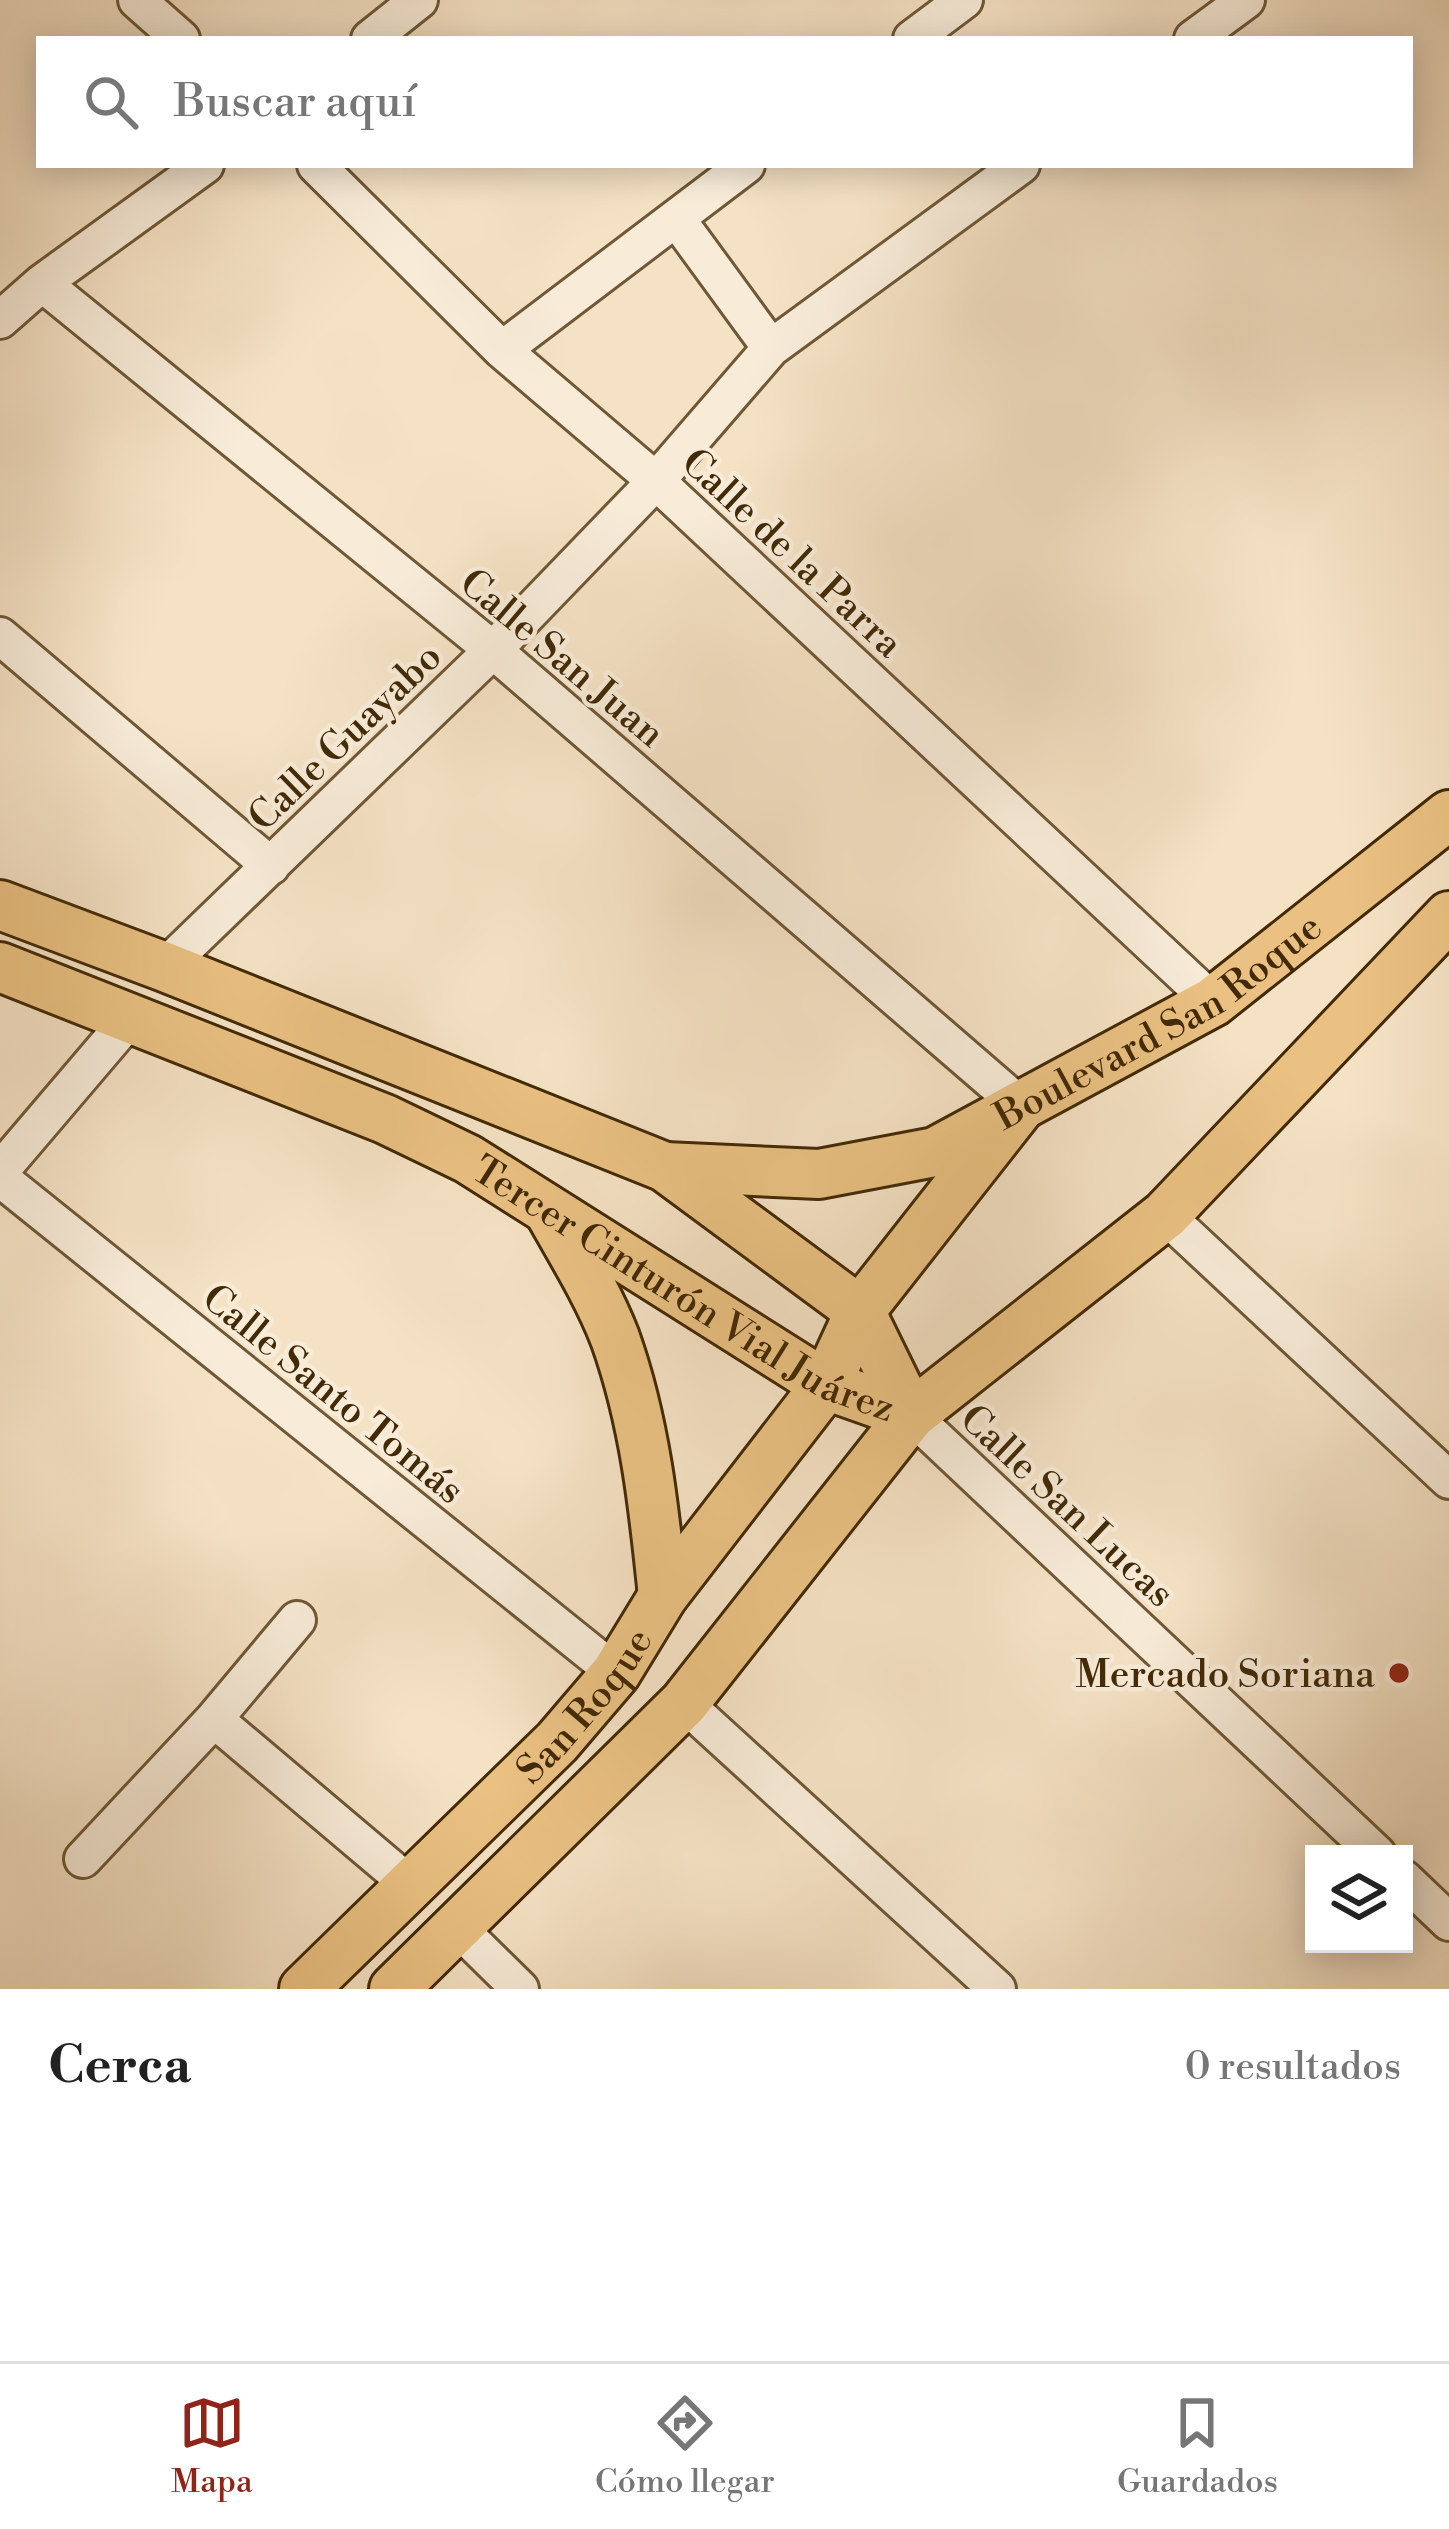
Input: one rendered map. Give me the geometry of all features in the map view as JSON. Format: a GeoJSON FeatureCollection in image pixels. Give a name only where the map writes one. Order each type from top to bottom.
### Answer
{"type":"FeatureCollection","features":[{"type":"Feature","properties":{"kind":"main road","name":"Boulevard San Roque"},"geometry":{"type":"LineString","coordinates":[[826,1385],[860,1311],[1021,1106],[1213,1002],[1449,815]]}},
{"type":"Feature","properties":{"kind":"main road","name":"Tercer Cinturón Vial Juárez"},"geometry":{"type":"LineString","coordinates":[[0,905],[665,1167],[860,1311],[910,1415]]}},
{"type":"Feature","properties":{"kind":"main road"},"geometry":{"type":"LineString","coordinates":[[910,1415],[1165,1215],[1449,916]]}},
{"type":"Feature","properties":{"kind":"main road","name":"Tercer Cinturón Vial Juárez"},"geometry":{"type":"LineString","coordinates":[[0,967],[385,1118],[545,1204],[826,1385],[910,1415]]}},
{"type":"Feature","properties":{"kind":"main road"},"geometry":{"type":"LineString","coordinates":[[665,1167],[759,1174],[836,1171],[935,1152],[1021,1106]]}},
{"type":"Feature","properties":{"kind":"main road"},"geometry":{"type":"LineString","coordinates":[[545,1204],[614,1336],[636,1408],[651,1480],[663,1595]]}},
{"type":"Feature","properties":{"kind":"main road","name":"San Roque"},"geometry":{"type":"LineString","coordinates":[[304,1989],[557,1742],[616,1672],[663,1595],[826,1385]]}},
{"type":"Feature","properties":{"kind":"main road","name":"San Roque"},"geometry":{"type":"LineString","coordinates":[[394,1989],[684,1703],[910,1415]]}},
{"type":"Feature","properties":{"kind":"street"},"geometry":{"type":"LineString","coordinates":[[137,0],[178,36]]}},
{"type":"Feature","properties":{"kind":"street"},"geometry":{"type":"LineString","coordinates":[[374,36],[419,0]]}},
{"type":"Feature","properties":{"kind":"street"},"geometry":{"type":"LineString","coordinates":[[916,36],[964,0]]}},
{"type":"Feature","properties":{"kind":"street"},"geometry":{"type":"LineString","coordinates":[[1196,36],[1246,0]]}},
{"type":"Feature","properties":{"kind":"street"},"geometry":{"type":"LineString","coordinates":[[0,320],[42,283],[201,168]]}},
{"type":"Feature","properties":{"kind":"street","name":"Calle de la Parra"},"geometry":{"type":"LineString","coordinates":[[319,168],[502,350],[656,481],[1213,1002]]}},
{"type":"Feature","properties":{"kind":"street"},"geometry":{"type":"LineString","coordinates":[[502,350],[742,168]]}},
{"type":"Feature","properties":{"kind":"street","name":"Calle Guayabo"},"geometry":{"type":"LineString","coordinates":[[165,967],[493,650],[656,481],[771,348],[1017,168]]}},
{"type":"Feature","properties":{"kind":"street"},"geometry":{"type":"LineString","coordinates":[[676,218],[771,348]]}},
{"type":"Feature","properties":{"kind":"street","name":"Calle San Juan"},"geometry":{"type":"LineString","coordinates":[[42,283],[493,650],[1021,1106]]}},
{"type":"Feature","properties":{"kind":"street"},"geometry":{"type":"LineString","coordinates":[[0,637],[271,866]]}},
{"type":"Feature","properties":{"kind":"street"},"geometry":{"type":"LineString","coordinates":[[0,1175],[132,1016]]}},
{"type":"Feature","properties":{"kind":"street","name":"Calle Santo Tomás"},"geometry":{"type":"LineString","coordinates":[[0,1175],[616,1672]]}},
{"type":"Feature","properties":{"kind":"street"},"geometry":{"type":"LineString","coordinates":[[1165,1215],[1449,1480]]}},
{"type":"Feature","properties":{"kind":"street","name":"Calle San Lucas"},"geometry":{"type":"LineString","coordinates":[[910,1415],[1367,1845]]}},
{"type":"Feature","properties":{"kind":"street"},"geometry":{"type":"LineString","coordinates":[[83,1859],[214,1719],[297,1620]]}},
{"type":"Feature","properties":{"kind":"street"},"geometry":{"type":"LineString","coordinates":[[684,1703],[997,1989]]}},
{"type":"Feature","properties":{"kind":"street"},"geometry":{"type":"LineString","coordinates":[[214,1719],[408,1883]]}},
{"type":"Feature","properties":{"kind":"street"},"geometry":{"type":"LineString","coordinates":[[1413,1888],[1449,1922]]}},
{"type":"Feature","properties":{"kind":"street"},"geometry":{"type":"LineString","coordinates":[[458,1928],[520,1989]]}},
{"type":"Feature","properties":{"kind":"place","name":"Mercado Soriana"},"geometry":{"type":"Point","coordinates":[1399,1673]}}]}
